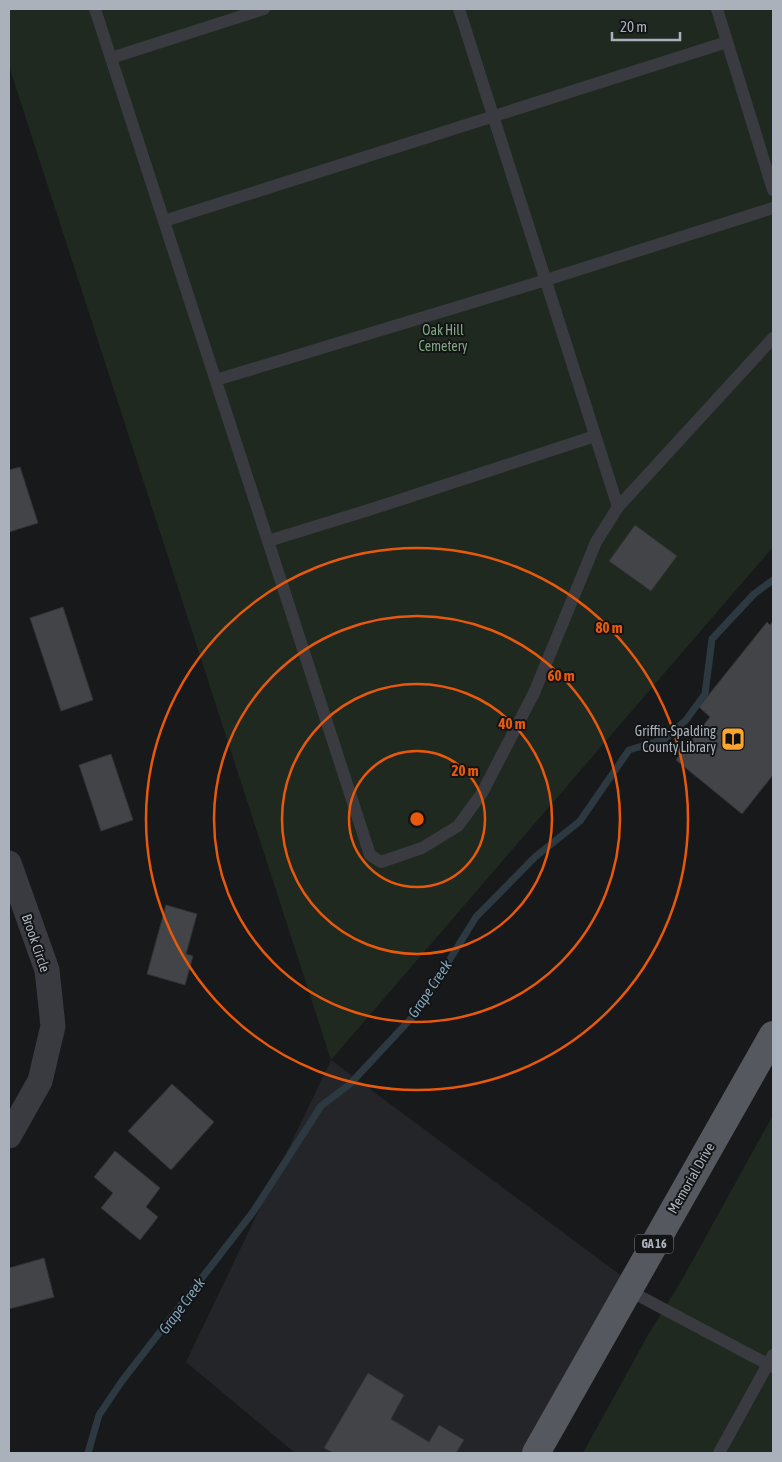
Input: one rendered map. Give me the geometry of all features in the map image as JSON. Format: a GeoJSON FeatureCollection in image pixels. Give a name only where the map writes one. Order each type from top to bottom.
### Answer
{"type":"FeatureCollection","features":[{"type":"Feature","properties":{"kind":"main road","name":"Memorial Drive"},"geometry":{"type":"LineString","coordinates":[[536,1453],[773,1035]]}},
{"type":"Feature","properties":{"kind":"street","name":"Brook Circle"},"geometry":{"type":"LineString","coordinates":[[9,863],[47,970],[53,1026],[40,1081],[9,1136]]}},
{"type":"Feature","properties":{"kind":"lane"},"geometry":{"type":"LineString","coordinates":[[95,9],[370,855],[381,862],[422,848],[458,826],[482,793],[534,693],[596,542],[618,507],[773,338]]}},
{"type":"Feature","properties":{"kind":"lane"},"geometry":{"type":"LineString","coordinates":[[111,58],[264,9]]}},
{"type":"Feature","properties":{"kind":"lane"},"geometry":{"type":"LineString","coordinates":[[459,9],[618,507]]}},
{"type":"Feature","properties":{"kind":"lane"},"geometry":{"type":"LineString","coordinates":[[717,9],[770,169],[773,190]]}},
{"type":"Feature","properties":{"kind":"lane"},"geometry":{"type":"LineString","coordinates":[[164,221],[727,42]]}},
{"type":"Feature","properties":{"kind":"lane"},"geometry":{"type":"LineString","coordinates":[[216,380],[546,280],[773,208]]}},
{"type":"Feature","properties":{"kind":"lane"},"geometry":{"type":"LineString","coordinates":[[268,541],[595,436]]}},
{"type":"Feature","properties":{"kind":"lane"},"geometry":{"type":"LineString","coordinates":[[628,1290],[772,1362],[719,1453]]}},
{"type":"Feature","properties":{"kind":"shaded area"},"geometry":{"type":"Polygon","coordinates":[[[331,1060],[623,1277],[521,1453],[295,1453],[186,1362],[331,1060]]]}},
{"type":"Feature","properties":{"kind":"green space","name":"Oak Hill Cemetery"},"geometry":{"type":"Polygon","coordinates":[[[9,9],[773,9],[773,547],[331,1060],[9,66],[9,9]]]}},
{"type":"Feature","properties":{"kind":"green space"},"geometry":{"type":"Polygon","coordinates":[[[773,1115],[773,1453],[583,1453],[648,1335],[683,1278],[773,1115]]]}},
{"type":"Feature","properties":{"kind":"building"},"geometry":{"type":"Polygon","coordinates":[[[20,467],[38,523],[9,532],[9,470],[20,467]]]}},
{"type":"Feature","properties":{"kind":"building"},"geometry":{"type":"Polygon","coordinates":[[[635,525],[677,556],[651,591],[609,561],[635,525]]]}},
{"type":"Feature","properties":{"kind":"building"},"geometry":{"type":"Polygon","coordinates":[[[63,607],[93,700],[61,711],[30,618],[63,607]]]}},
{"type":"Feature","properties":{"kind":"building","name":"Griffin-Spalding County Library"},"geometry":{"type":"Polygon","coordinates":[[[773,621],[773,775],[742,814],[676,760],[710,717],[699,707],[767,622],[770,625],[773,621]]]}},
{"type":"Feature","properties":{"kind":"building"},"geometry":{"type":"Polygon","coordinates":[[[111,754],[133,820],[101,831],[79,765],[111,754]]]}},
{"type":"Feature","properties":{"kind":"building"},"geometry":{"type":"Polygon","coordinates":[[[166,905],[197,914],[186,954],[193,956],[185,985],[147,974],[166,905]]]}},
{"type":"Feature","properties":{"kind":"building"},"geometry":{"type":"Polygon","coordinates":[[[172,1084],[214,1122],[171,1170],[128,1131],[172,1084]]]}},
{"type":"Feature","properties":{"kind":"building"},"geometry":{"type":"Polygon","coordinates":[[[115,1151],[160,1188],[146,1207],[158,1217],[140,1240],[101,1208],[113,1193],[94,1177],[115,1151]]]}},
{"type":"Feature","properties":{"kind":"building"},"geometry":{"type":"Polygon","coordinates":[[[44,1258],[54,1297],[9,1309],[9,1268],[44,1258]]]}},
{"type":"Feature","properties":{"kind":"building"},"geometry":{"type":"Polygon","coordinates":[[[368,1373],[404,1395],[391,1419],[429,1442],[439,1425],[464,1440],[456,1453],[333,1453],[324,1448],[368,1373]]]}},
{"type":"Feature","properties":{"kind":"waterway","name":"Grape Creek"},"geometry":{"type":"LineString","coordinates":[[88,1453],[99,1415],[122,1381],[253,1212],[321,1106],[350,1084],[418,1011],[476,917],[535,857],[580,821],[629,750],[665,739],[686,720],[705,694],[712,639],[754,594],[773,580]]}},
{"type":"Feature","properties":{"kind":"place","name":"Griffin-Spalding County Library"},"geometry":{"type":"Point","coordinates":[733,739]}}]}
